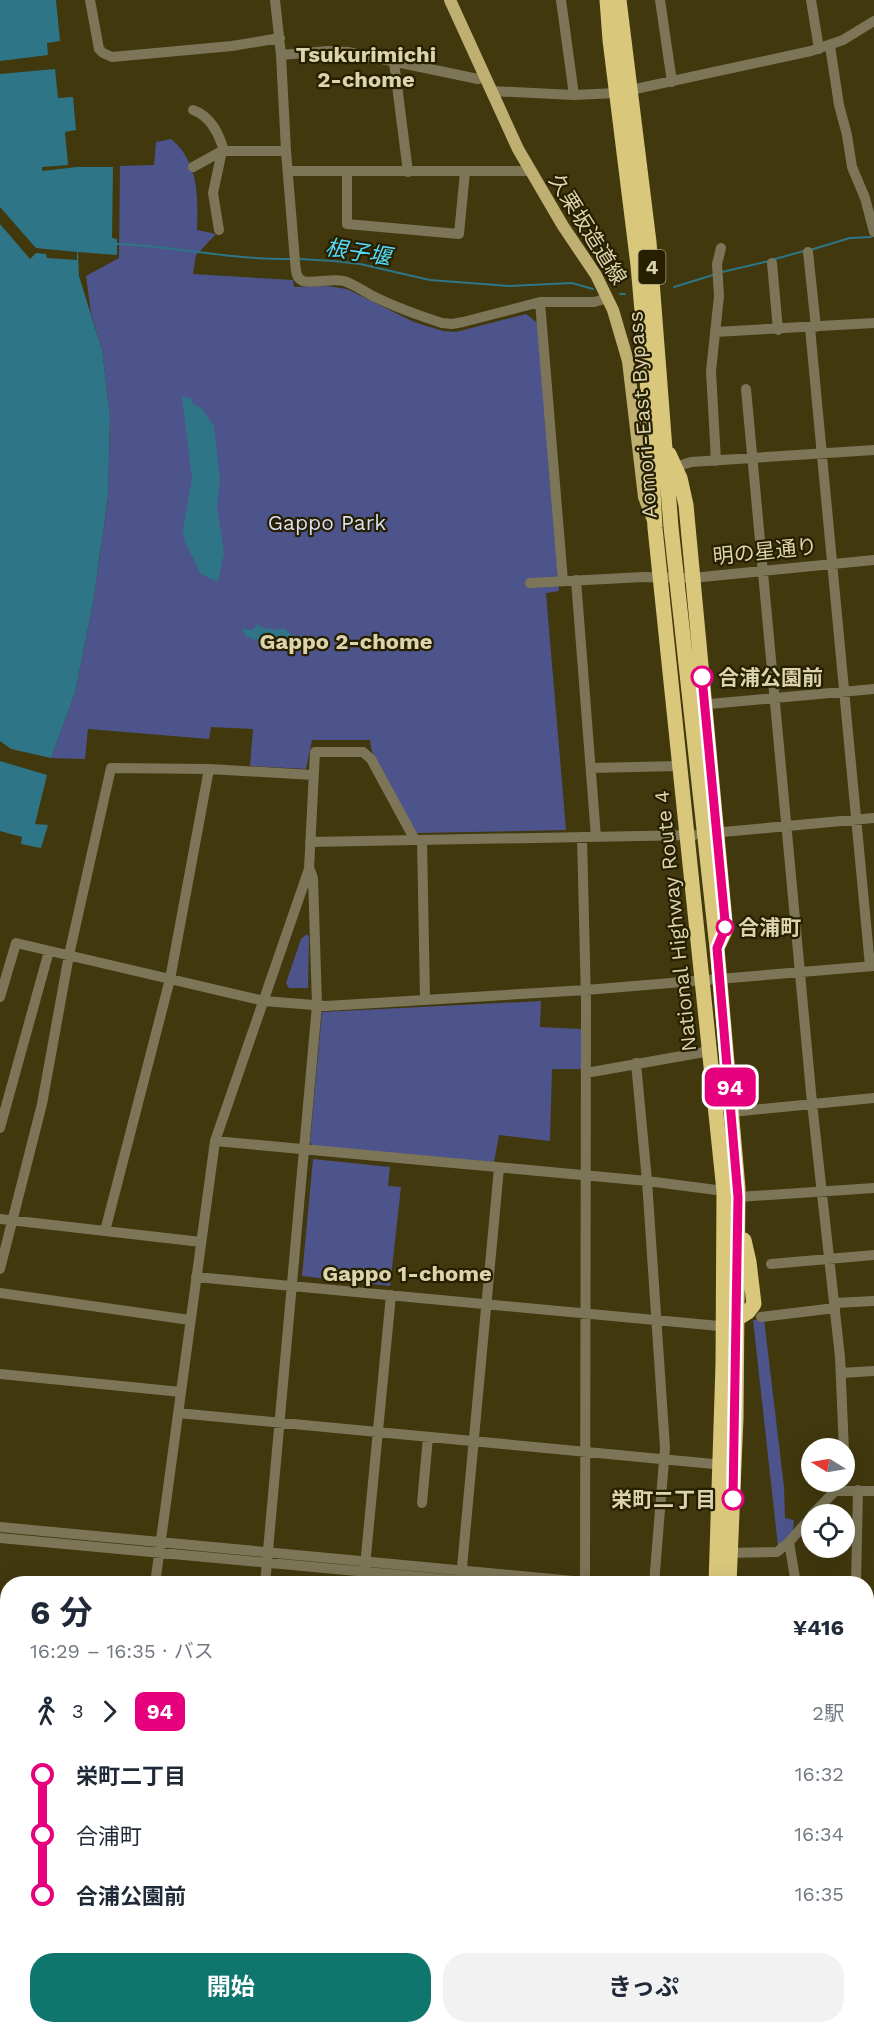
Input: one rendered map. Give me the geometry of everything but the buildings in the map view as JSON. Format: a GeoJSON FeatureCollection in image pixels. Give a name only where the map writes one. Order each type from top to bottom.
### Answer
{"type":"FeatureCollection","features":[{"type":"Feature","properties":{"kind":"highway","name":"Aomori-East Bypass"},"geometry":{"type":"LineString","coordinates":[[607,0],[650,242],[676,578]]}},
{"type":"Feature","properties":{"kind":"highway","name":"Aomori-East Bypass"},"geometry":{"type":"LineString","coordinates":[[619,0],[660,577]]}},
{"type":"Feature","properties":{"kind":"highway"},"geometry":{"type":"LineString","coordinates":[[665,445],[684,489],[692,578],[697,705]]}},
{"type":"Feature","properties":{"kind":"highway","name":"National Highway Route 4"},"geometry":{"type":"LineString","coordinates":[[660,577],[724,1191],[733,1325]]}},
{"type":"Feature","properties":{"kind":"highway","name":"4"},"geometry":{"type":"LineString","coordinates":[[676,578],[697,705]]}},
{"type":"Feature","properties":{"kind":"highway","name":"National Highway Route 4"},"geometry":{"type":"LineString","coordinates":[[697,705],[710,834],[725,927],[717,948],[738,1197],[724,1552],[728,1576]]}},
{"type":"Feature","properties":{"kind":"highway","name":"National Highway Route 4"},"geometry":{"type":"LineString","coordinates":[[718,1576],[724,1552]]}},
{"type":"Feature","properties":{"kind":"main road","name":"久栗坂造道線"},"geometry":{"type":"LineString","coordinates":[[450,0],[490,91],[530,171],[596,275],[608,298],[628,361],[644,497],[655,528]]}},
{"type":"Feature","properties":{"kind":"street"},"geometry":{"type":"LineString","coordinates":[[90,0],[98,45],[103,53],[112,57],[232,46],[280,38]]}},
{"type":"Feature","properties":{"kind":"street"},"geometry":{"type":"LineString","coordinates":[[275,0],[280,38],[296,275],[300,280],[307,282],[341,280],[377,298],[442,323],[452,324],[540,302],[594,302],[608,298]]}},
{"type":"Feature","properties":{"kind":"street"},"geometry":{"type":"LineString","coordinates":[[561,0],[574,95]]}},
{"type":"Feature","properties":{"kind":"street"},"geometry":{"type":"LineString","coordinates":[[660,0],[672,82]]}},
{"type":"Feature","properties":{"kind":"street"},"geometry":{"type":"LineString","coordinates":[[811,0],[847,135],[852,167],[865,198],[874,232]]}},
{"type":"Feature","properties":{"kind":"street"},"geometry":{"type":"LineString","coordinates":[[490,91],[574,95],[624,92],[825,47],[849,37],[874,21]]}},
{"type":"Feature","properties":{"kind":"street"},"geometry":{"type":"LineString","coordinates":[[281,55],[328,51],[348,52],[478,79],[484,77]]}},
{"type":"Feature","properties":{"kind":"street"},"geometry":{"type":"LineString","coordinates":[[394,62],[408,172]]}},
{"type":"Feature","properties":{"kind":"street"},"geometry":{"type":"LineString","coordinates":[[193,110],[206,117],[220,137],[223,151],[213,193],[219,230]]}},
{"type":"Feature","properties":{"kind":"street"},"geometry":{"type":"LineString","coordinates":[[193,167],[223,151],[286,151]]}},
{"type":"Feature","properties":{"kind":"street"},"geometry":{"type":"LineString","coordinates":[[288,171],[530,171]]}},
{"type":"Feature","properties":{"kind":"street"},"geometry":{"type":"LineString","coordinates":[[347,172],[347,224],[459,234],[465,172]]}},
{"type":"Feature","properties":{"kind":"street"},"geometry":{"type":"LineString","coordinates":[[716,461],[711,371],[719,296],[717,274],[721,248]]}},
{"type":"Feature","properties":{"kind":"street"},"geometry":{"type":"LineString","coordinates":[[0,998],[5,968],[16,943],[264,1001],[326,1006],[586,990],[702,981],[800,970],[872,966],[821,454],[808,252]]}},
{"type":"Feature","properties":{"kind":"street"},"geometry":{"type":"LineString","coordinates":[[772,263],[778,330]]}},
{"type":"Feature","properties":{"kind":"street"},"geometry":{"type":"LineString","coordinates":[[540,302],[563,581]]}},
{"type":"Feature","properties":{"kind":"street"},"geometry":{"type":"LineString","coordinates":[[715,332],[874,323]]}},
{"type":"Feature","properties":{"kind":"street"},"geometry":{"type":"LineString","coordinates":[[746,389],[812,1103],[835,1305],[844,1438]]}},
{"type":"Feature","properties":{"kind":"street"},"geometry":{"type":"LineString","coordinates":[[675,467],[687,463],[874,450]]}},
{"type":"Feature","properties":{"kind":"street","name":"明の星通り"},"geometry":{"type":"LineString","coordinates":[[530,583],[660,577],[692,578],[874,560]]}},
{"type":"Feature","properties":{"kind":"street"},"geometry":{"type":"LineString","coordinates":[[576,580],[596,837]]}},
{"type":"Feature","properties":{"kind":"street"},"geometry":{"type":"LineString","coordinates":[[697,705],[874,689]]}},
{"type":"Feature","properties":{"kind":"street"},"geometry":{"type":"LineString","coordinates":[[155,1576],[215,1141],[309,869],[315,752],[363,752],[418,840],[425,999]]}},
{"type":"Feature","properties":{"kind":"street"},"geometry":{"type":"LineString","coordinates":[[591,768],[679,766]]}},
{"type":"Feature","properties":{"kind":"street"},"geometry":{"type":"LineString","coordinates":[[0,1269],[42,1104],[69,955],[111,768],[209,769],[313,775]]}},
{"type":"Feature","properties":{"kind":"street"},"geometry":{"type":"LineString","coordinates":[[105,1231],[170,979],[209,769]]}},
{"type":"Feature","properties":{"kind":"street"},"geometry":{"type":"LineString","coordinates":[[310,842],[687,836],[874,818]]}},
{"type":"Feature","properties":{"kind":"street"},"geometry":{"type":"LineString","coordinates":[[582,837],[586,990],[585,1576]]}},
{"type":"Feature","properties":{"kind":"street"},"geometry":{"type":"LineString","coordinates":[[265,1576],[317,1005],[313,878],[309,869]]}},
{"type":"Feature","properties":{"kind":"street"},"geometry":{"type":"LineString","coordinates":[[0,1128],[49,951]]}},
{"type":"Feature","properties":{"kind":"street"},"geometry":{"type":"LineString","coordinates":[[586,1072],[710,1052]]}},
{"type":"Feature","properties":{"kind":"street"},"geometry":{"type":"LineString","coordinates":[[636,1064],[647,1181],[665,1459],[655,1576]]}},
{"type":"Feature","properties":{"kind":"street"},"geometry":{"type":"LineString","coordinates":[[732,1112],[874,1098]]}},
{"type":"Feature","properties":{"kind":"street"},"geometry":{"type":"LineString","coordinates":[[215,1141],[647,1181],[724,1191]]}},
{"type":"Feature","properties":{"kind":"street"},"geometry":{"type":"LineString","coordinates":[[461,1576],[499,1168]]}},
{"type":"Feature","properties":{"kind":"street"},"geometry":{"type":"LineString","coordinates":[[738,1197],[874,1188]]}},
{"type":"Feature","properties":{"kind":"street"},"geometry":{"type":"LineString","coordinates":[[0,1219],[201,1242]]}},
{"type":"Feature","properties":{"kind":"street"},"geometry":{"type":"LineString","coordinates":[[771,1264],[874,1255]]}},
{"type":"Feature","properties":{"kind":"street"},"geometry":{"type":"LineString","coordinates":[[196,1277],[656,1321],[733,1325]]}},
{"type":"Feature","properties":{"kind":"street"},"geometry":{"type":"LineString","coordinates":[[0,1293],[190,1320]]}},
{"type":"Feature","properties":{"kind":"street"},"geometry":{"type":"LineString","coordinates":[[365,1567],[391,1295]]}},
{"type":"Feature","properties":{"kind":"street"},"geometry":{"type":"LineString","coordinates":[[761,1317],[874,1301]]}},
{"type":"Feature","properties":{"kind":"street"},"geometry":{"type":"LineString","coordinates":[[841,1373],[874,1371]]}},
{"type":"Feature","properties":{"kind":"street"},"geometry":{"type":"LineString","coordinates":[[0,1374],[180,1392]]}},
{"type":"Feature","properties":{"kind":"street"},"geometry":{"type":"LineString","coordinates":[[178,1413],[727,1465]]}},
{"type":"Feature","properties":{"kind":"street"},"geometry":{"type":"LineString","coordinates":[[422,1503],[429,1437]]}},
{"type":"Feature","properties":{"kind":"street"},"geometry":{"type":"LineString","coordinates":[[855,1489],[874,1491]]}},
{"type":"Feature","properties":{"kind":"street"},"geometry":{"type":"LineString","coordinates":[[856,1576],[858,1490]]}},
{"type":"Feature","properties":{"kind":"street"},"geometry":{"type":"LineString","coordinates":[[822,1504],[834,1492]]}},
{"type":"Feature","properties":{"kind":"street"},"geometry":{"type":"LineString","coordinates":[[0,1527],[159,1549]]}},
{"type":"Feature","properties":{"kind":"street"},"geometry":{"type":"LineString","coordinates":[[724,1552],[777,1552],[801,1528]]}},
{"type":"Feature","properties":{"kind":"street"},"geometry":{"type":"LineString","coordinates":[[0,1538],[266,1558],[437,1576]]}},
{"type":"Feature","properties":{"kind":"street"},"geometry":{"type":"LineString","coordinates":[[789,1542],[795,1576]]}},
{"type":"Feature","properties":{"kind":"green space","name":"Gappo Park"},"geometry":{"type":"Polygon","coordinates":[[[171,139],[187,158],[192,169],[197,193],[197,230],[216,234],[196,255],[193,274],[293,280],[294,287],[327,286],[347,289],[414,322],[443,331],[456,332],[526,314],[540,325],[559,591],[546,593],[566,830],[417,833],[412,829],[372,752],[370,740],[312,740],[306,769],[250,766],[253,729],[211,727],[209,739],[88,729],[85,759],[51,758],[75,693],[93,603],[108,498],[110,416],[102,350],[91,313],[86,276],[119,258],[120,166],[154,165],[156,142],[171,139]]]}},
{"type":"Feature","properties":{"kind":"green space"},"geometry":{"type":"Polygon","coordinates":[[[307,934],[309,937],[308,988],[289,988],[286,983],[301,939],[307,934]]]}},
{"type":"Feature","properties":{"kind":"green space"},"geometry":{"type":"Polygon","coordinates":[[[541,1001],[540,1027],[581,1029],[581,1069],[552,1069],[550,1141],[499,1135],[494,1162],[312,1146],[310,1142],[322,1012],[541,1001]]]}},
{"type":"Feature","properties":{"kind":"green space"},"geometry":{"type":"Polygon","coordinates":[[[313,1159],[390,1167],[388,1186],[401,1187],[390,1286],[302,1276],[313,1159]]]}},
{"type":"Feature","properties":{"kind":"green space"},"geometry":{"type":"Polygon","coordinates":[[[764,1319],[784,1487],[785,1518],[794,1520],[793,1531],[778,1546],[753,1320],[764,1319]]]}},
{"type":"Feature","properties":{"kind":"shaded area"},"geometry":{"type":"Polygon","coordinates":[[[0,0],[56,0],[60,41],[47,43],[48,55],[55,69],[58,98],[73,97],[76,130],[65,132],[68,165],[42,167],[42,171],[77,167],[113,167],[112,238],[117,239],[117,255],[78,252],[79,276],[102,350],[110,416],[108,497],[93,603],[75,693],[51,758],[11,749],[0,741],[0,0]]]}},
{"type":"Feature","properties":{"kind":"shaded area"},"geometry":{"type":"Polygon","coordinates":[[[182,397],[191,398],[193,404],[201,408],[214,426],[220,479],[217,507],[224,553],[218,582],[201,574],[185,542],[183,531],[192,478],[182,397]]]}},
{"type":"Feature","properties":{"kind":"shaded area"},"geometry":{"type":"Polygon","coordinates":[[[257,624],[265,629],[283,628],[296,638],[294,645],[289,646],[283,638],[275,643],[271,641],[268,643],[246,637],[242,629],[253,631],[257,624]]]}},
{"type":"Feature","properties":{"kind":"shaded area"},"geometry":{"type":"Polygon","coordinates":[[[0,761],[47,775],[35,824],[48,825],[41,848],[21,844],[22,837],[0,831],[0,761]]]}},
{"type":"Feature","properties":{"kind":"pier"},"geometry":{"type":"Polygon","coordinates":[[[48,55],[55,69],[0,74],[0,61],[48,55]]]}},
{"type":"Feature","properties":{"kind":"pier"},"geometry":{"type":"Polygon","coordinates":[[[0,207],[36,248],[77,252],[77,260],[47,258],[46,254],[36,253],[30,259],[0,224],[0,207]]]}},
{"type":"Feature","properties":{"kind":"waterway","name":"根子堰"},"geometry":{"type":"LineString","coordinates":[[810,250],[850,238],[871,237]]}},
{"type":"Feature","properties":{"kind":"waterway","name":"根子堰"},"geometry":{"type":"LineString","coordinates":[[117,244],[268,259],[290,259]]}},
{"type":"Feature","properties":{"kind":"waterway","name":"根子堰"},"geometry":{"type":"LineString","coordinates":[[775,259],[804,251]]}},
{"type":"Feature","properties":{"kind":"waterway","name":"根子堰"},"geometry":{"type":"LineString","coordinates":[[299,259],[360,264],[430,280],[509,286],[572,283],[593,289]]}},
{"type":"Feature","properties":{"kind":"waterway","name":"根子堰"},"geometry":{"type":"LineString","coordinates":[[722,272],[769,261]]}},
{"type":"Feature","properties":{"kind":"waterway","name":"根子堰"},"geometry":{"type":"LineString","coordinates":[[674,287],[713,275]]}},
{"type":"Feature","properties":{"kind":"waterway","name":"根子堰"},"geometry":{"type":"LineString","coordinates":[[620,294],[625,294]]}},
{"type":"Feature","properties":{"kind":"bus line","name":"94"},"geometry":{"type":"LineString","coordinates":[[702,677],[725,921],[724,931],[717,948],[738,1188],[733,1499]]}},
{"type":"Feature","properties":{"kind":"place","name":"合浦公園前"},"geometry":{"type":"Point","coordinates":[702,677]}},
{"type":"Feature","properties":{"kind":"place","name":"合浦町"},"geometry":{"type":"Point","coordinates":[725,927]}},
{"type":"Feature","properties":{"kind":"place","name":"栄町二丁目"},"geometry":{"type":"Point","coordinates":[733,1499]}},
{"type":"Feature","properties":{"kind":"district","name":"Tsukurimichi 2-chome"},"geometry":{"type":"Point","coordinates":[366,66]}},
{"type":"Feature","properties":{"kind":"district","name":"Gappo 2-chome"},"geometry":{"type":"Point","coordinates":[346,641]}},
{"type":"Feature","properties":{"kind":"district","name":"Gappo 1-chome"},"geometry":{"type":"Point","coordinates":[407,1273]}}]}
